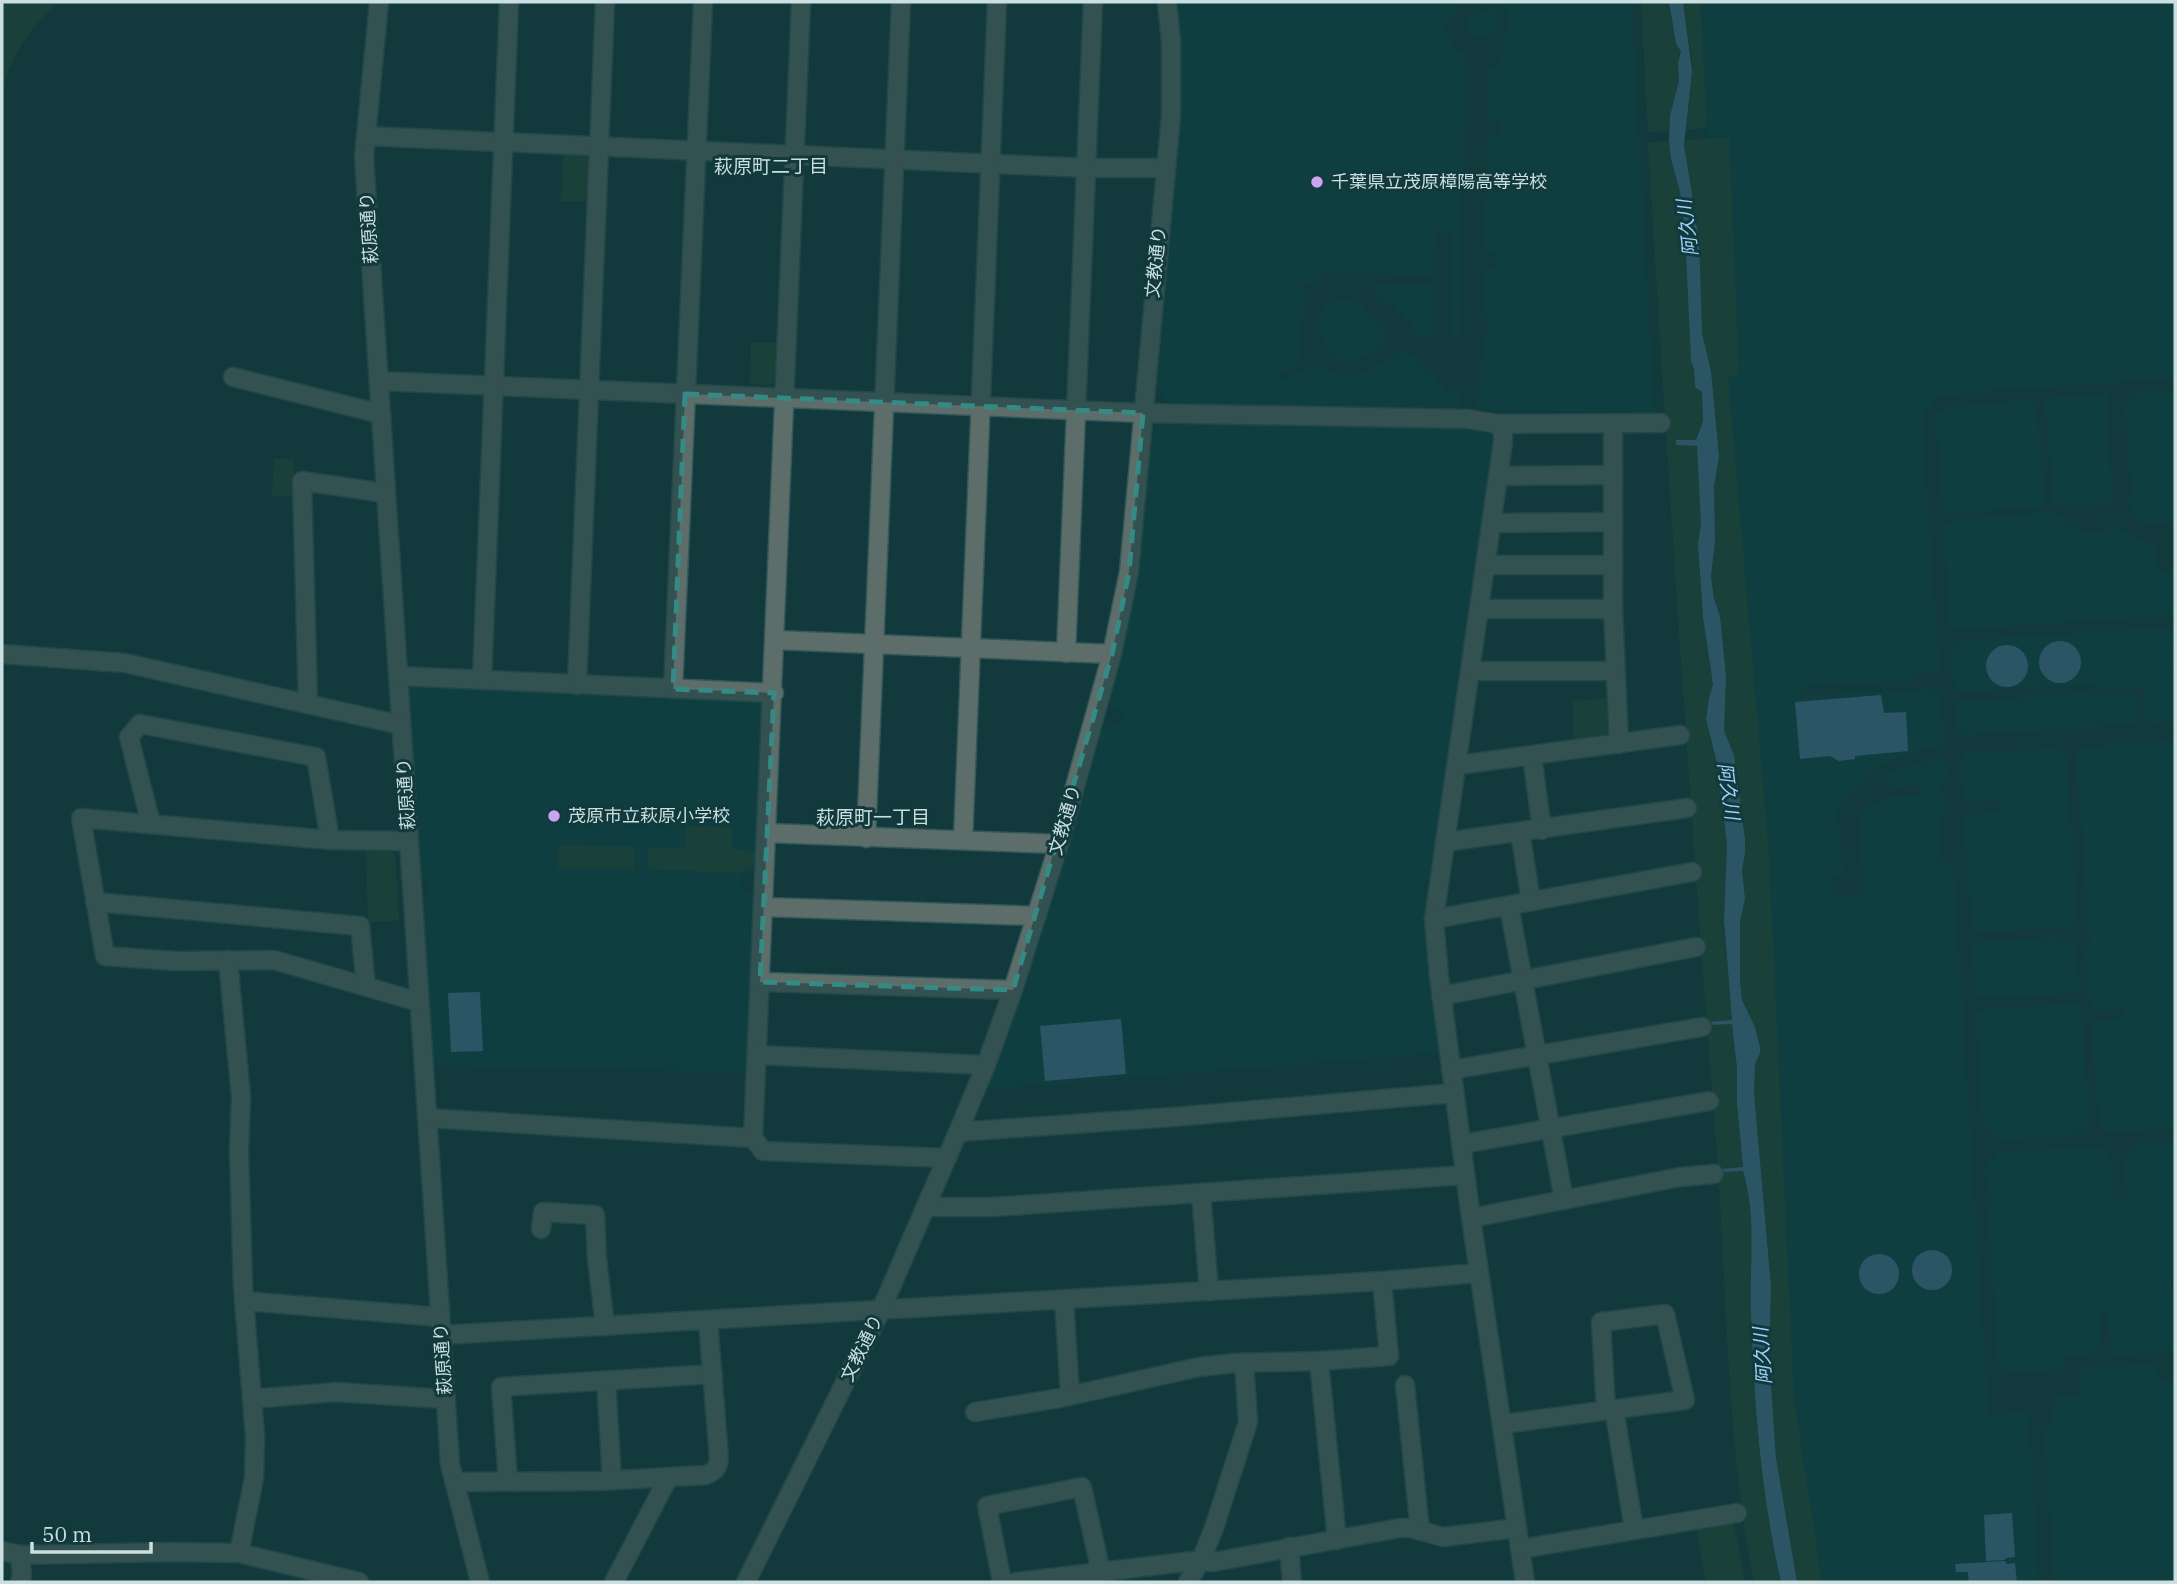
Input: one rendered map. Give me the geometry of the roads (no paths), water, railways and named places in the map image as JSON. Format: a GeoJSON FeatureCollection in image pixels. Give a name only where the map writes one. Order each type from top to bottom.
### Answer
{"type":"FeatureCollection","features":[{"type":"Feature","properties":{"kind":"street","name":"萩原通り"},"geometry":{"type":"LineString","coordinates":[[379,2],[366,136],[365,177],[385,493],[450,1464],[481,1582]]}},
{"type":"Feature","properties":{"kind":"street"},"geometry":{"type":"LineString","coordinates":[[482,680],[491,387],[509,2]]}},
{"type":"Feature","properties":{"kind":"street"},"geometry":{"type":"LineString","coordinates":[[577,685],[605,2]]}},
{"type":"Feature","properties":{"kind":"street"},"geometry":{"type":"LineString","coordinates":[[673,689],[703,2]]}},
{"type":"Feature","properties":{"kind":"street"},"geometry":{"type":"LineString","coordinates":[[801,2],[783,397],[774,693],[753,1138],[763,1151],[947,1158]]}},
{"type":"Feature","properties":{"kind":"street"},"geometry":{"type":"LineString","coordinates":[[866,838],[901,2]]}},
{"type":"Feature","properties":{"kind":"street"},"geometry":{"type":"LineString","coordinates":[[963,840],[998,2]]}},
{"type":"Feature","properties":{"kind":"street"},"geometry":{"type":"LineString","coordinates":[[1066,653],[1093,2]]}},
{"type":"Feature","properties":{"kind":"street","name":"文教通り"},"geometry":{"type":"LineString","coordinates":[[746,1582],[881,1310],[986,1065],[1037,916],[1112,654],[1129,572],[1171,116],[1171,42],[1167,2]]}},
{"type":"Feature","properties":{"kind":"street"},"geometry":{"type":"LineString","coordinates":[[366,136],[1087,168],[1166,168]]}},
{"type":"Feature","properties":{"kind":"street"},"geometry":{"type":"LineString","coordinates":[[233,377],[381,414]]}},
{"type":"Feature","properties":{"kind":"street"},"geometry":{"type":"LineString","coordinates":[[379,381],[1143,413],[1468,419],[1498,424],[1661,424]]}},
{"type":"Feature","properties":{"kind":"street"},"geometry":{"type":"LineString","coordinates":[[1498,424],[1503,433],[1499,476],[1434,919],[1441,996],[1478,1273],[1525,1582]]}},
{"type":"Feature","properties":{"kind":"street"},"geometry":{"type":"LineString","coordinates":[[1613,424],[1613,609],[1619,744]]}},
{"type":"Feature","properties":{"kind":"street"},"geometry":{"type":"LineString","coordinates":[[1499,476],[1613,475]]}},
{"type":"Feature","properties":{"kind":"street"},"geometry":{"type":"LineString","coordinates":[[308,704],[302,481],[385,493]]}},
{"type":"Feature","properties":{"kind":"street"},"geometry":{"type":"LineString","coordinates":[[1492,523],[1613,522]]}},
{"type":"Feature","properties":{"kind":"street"},"geometry":{"type":"LineString","coordinates":[[1487,565],[1613,565]]}},
{"type":"Feature","properties":{"kind":"street"},"geometry":{"type":"LineString","coordinates":[[1480,609],[1613,609]]}},
{"type":"Feature","properties":{"kind":"street"},"geometry":{"type":"LineString","coordinates":[[775,640],[1112,654]]}},
{"type":"Feature","properties":{"kind":"street"},"geometry":{"type":"LineString","coordinates":[[2,654],[125,663],[401,725]]}},
{"type":"Feature","properties":{"kind":"street"},"geometry":{"type":"LineString","coordinates":[[1471,671],[1615,671]]}},
{"type":"Feature","properties":{"kind":"street"},"geometry":{"type":"LineString","coordinates":[[398,676],[774,693]]}},
{"type":"Feature","properties":{"kind":"street"},"geometry":{"type":"LineString","coordinates":[[151,824],[129,737],[140,724],[316,757],[330,840]]}},
{"type":"Feature","properties":{"kind":"street"},"geometry":{"type":"LineString","coordinates":[[1458,765],[1680,735]]}},
{"type":"Feature","properties":{"kind":"street"},"geometry":{"type":"LineString","coordinates":[[1532,756],[1542,830]]}},
{"type":"Feature","properties":{"kind":"street"},"geometry":{"type":"LineString","coordinates":[[1445,842],[1687,808]]}},
{"type":"Feature","properties":{"kind":"street"},"geometry":{"type":"LineString","coordinates":[[409,841],[330,840],[81,818],[105,956],[175,961],[274,960],[419,1002]]}},
{"type":"Feature","properties":{"kind":"street"},"geometry":{"type":"LineString","coordinates":[[1520,832],[1531,901]]}},
{"type":"Feature","properties":{"kind":"street"},"geometry":{"type":"LineString","coordinates":[[767,833],[1059,844]]}},
{"type":"Feature","properties":{"kind":"street"},"geometry":{"type":"LineString","coordinates":[[1434,919],[1692,872]]}},
{"type":"Feature","properties":{"kind":"street"},"geometry":{"type":"LineString","coordinates":[[94,902],[360,926],[366,986]]}},
{"type":"Feature","properties":{"kind":"street"},"geometry":{"type":"LineString","coordinates":[[1509,906],[1564,1200]]}},
{"type":"Feature","properties":{"kind":"street"},"geometry":{"type":"LineString","coordinates":[[763,907],[1037,916]]}},
{"type":"Feature","properties":{"kind":"street"},"geometry":{"type":"LineString","coordinates":[[1441,996],[1696,947]]}},
{"type":"Feature","properties":{"kind":"street"},"geometry":{"type":"LineString","coordinates":[[228,960],[241,1097],[239,1151],[244,1301],[256,1437],[254,1478],[239,1553]]}},
{"type":"Feature","properties":{"kind":"street"},"geometry":{"type":"LineString","coordinates":[[760,982],[1013,990]]}},
{"type":"Feature","properties":{"kind":"street"},"geometry":{"type":"LineString","coordinates":[[1451,1070],[1702,1027]]}},
{"type":"Feature","properties":{"kind":"street"},"geometry":{"type":"LineString","coordinates":[[757,1055],[986,1065]]}},
{"type":"Feature","properties":{"kind":"street"},"geometry":{"type":"LineString","coordinates":[[958,1132],[1454,1093]]}},
{"type":"Feature","properties":{"kind":"street"},"geometry":{"type":"LineString","coordinates":[[1462,1144],[1709,1101]]}},
{"type":"Feature","properties":{"kind":"street"},"geometry":{"type":"LineString","coordinates":[[427,1118],[753,1138]]}},
{"type":"Feature","properties":{"kind":"street"},"geometry":{"type":"LineString","coordinates":[[1471,1217],[1680,1177],[1714,1174]]}},
{"type":"Feature","properties":{"kind":"street"},"geometry":{"type":"LineString","coordinates":[[926,1207],[993,1207],[1465,1175]]}},
{"type":"Feature","properties":{"kind":"street"},"geometry":{"type":"LineString","coordinates":[[1201,1193],[1209,1291]]}},
{"type":"Feature","properties":{"kind":"street"},"geometry":{"type":"LineString","coordinates":[[541,1229],[543,1212],[595,1215],[605,1326]]}},
{"type":"Feature","properties":{"kind":"street"},"geometry":{"type":"LineString","coordinates":[[244,1301],[441,1326],[605,1326],[1382,1281],[1478,1273]]}},
{"type":"Feature","properties":{"kind":"street"},"geometry":{"type":"LineString","coordinates":[[975,1412],[1199,1367],[1390,1356],[1382,1281]]}},
{"type":"Feature","properties":{"kind":"street"},"geometry":{"type":"LineString","coordinates":[[1063,1300],[1070,1395]]}},
{"type":"Feature","properties":{"kind":"street"},"geometry":{"type":"LineString","coordinates":[[1503,1424],[1610,1410],[1685,1400],[1665,1314],[1601,1322],[1610,1410],[1634,1529]]}},
{"type":"Feature","properties":{"kind":"street"},"geometry":{"type":"LineString","coordinates":[[454,1482],[612,1480],[706,1475],[719,1466],[708,1321]]}},
{"type":"Feature","properties":{"kind":"street"},"geometry":{"type":"LineString","coordinates":[[1319,1361],[1337,1539]]}},
{"type":"Feature","properties":{"kind":"street"},"geometry":{"type":"LineString","coordinates":[[1188,1582],[1201,1560],[1221,1508],[1248,1422],[1244,1363]]}},
{"type":"Feature","properties":{"kind":"street"},"geometry":{"type":"LineString","coordinates":[[508,1481],[501,1387],[713,1374]]}},
{"type":"Feature","properties":{"kind":"street"},"geometry":{"type":"LineString","coordinates":[[606,1381],[612,1480]]}},
{"type":"Feature","properties":{"kind":"street"},"geometry":{"type":"LineString","coordinates":[[1405,1385],[1420,1531]]}},
{"type":"Feature","properties":{"kind":"street"},"geometry":{"type":"LineString","coordinates":[[253,1399],[336,1392],[446,1399]]}},
{"type":"Feature","properties":{"kind":"street"},"geometry":{"type":"LineString","coordinates":[[614,1582],[668,1478]]}},
{"type":"Feature","properties":{"kind":"street"},"geometry":{"type":"LineString","coordinates":[[1002,1582],[987,1506],[1082,1488],[1101,1572]]}},
{"type":"Feature","properties":{"kind":"street"},"geometry":{"type":"LineString","coordinates":[[1520,1549],[1737,1513]]}},
{"type":"Feature","properties":{"kind":"street"},"geometry":{"type":"LineString","coordinates":[[1016,1582],[1201,1560],[1213,1562],[1400,1528],[1443,1537],[1517,1528]]}},
{"type":"Feature","properties":{"kind":"street"},"geometry":{"type":"LineString","coordinates":[[1289,1547],[1292,1582]]}},
{"type":"Feature","properties":{"kind":"street"},"geometry":{"type":"LineString","coordinates":[[2,1551],[20,1555],[239,1553],[359,1582]]}},
{"type":"Feature","properties":{"kind":"street"},"geometry":{"type":"LineString","coordinates":[[20,1555],[20,1582]]}},
{"type":"Feature","properties":{"kind":"water","name":"阿久川"},"geometry":{"type":"Polygon","coordinates":[[[1669,2],[1683,2],[1692,71],[1684,146],[1692,193],[1692,211],[1699,234],[1702,333],[1711,371],[1719,456],[1714,487],[1715,541],[1711,577],[1720,616],[1726,676],[1724,731],[1734,755],[1745,840],[1742,870],[1745,899],[1740,921],[1740,982],[1742,1000],[1755,1027],[1760,1047],[1755,1064],[1754,1093],[1771,1286],[1769,1357],[1776,1458],[1797,1582],[1781,1582],[1764,1482],[1754,1381],[1751,1224],[1747,1188],[1743,1171],[1720,1172],[1720,1169],[1743,1167],[1732,1024],[1708,1025],[1708,1022],[1732,1020],[1724,920],[1727,845],[1718,767],[1706,719],[1713,684],[1703,617],[1698,543],[1701,524],[1697,446],[1676,445],[1676,440],[1696,440],[1703,421],[1702,392],[1695,387],[1691,361],[1685,232],[1669,141],[1670,116],[1679,81],[1678,63],[1681,52],[1676,43],[1669,2]]]}},
{"type":"Feature","properties":{"kind":"water"},"geometry":{"type":"Polygon","coordinates":[[[2060,641],[2075,647],[2081,662],[2075,677],[2060,683],[2045,677],[2039,662],[2045,647],[2060,641]]]}},
{"type":"Feature","properties":{"kind":"water"},"geometry":{"type":"Polygon","coordinates":[[[2007,645],[2022,651],[2028,666],[2022,681],[2007,687],[1992,681],[1986,666],[1992,651],[2007,645]]]}},
{"type":"Feature","properties":{"kind":"water"},"geometry":{"type":"Polygon","coordinates":[[[1881,695],[1884,713],[1906,712],[1908,751],[1855,756],[1855,759],[1839,761],[1830,756],[1800,759],[1795,702],[1881,695]]]}},
{"type":"Feature","properties":{"kind":"water"},"geometry":{"type":"Polygon","coordinates":[[[480,992],[483,1051],[451,1052],[448,993],[480,992]]]}},
{"type":"Feature","properties":{"kind":"water"},"geometry":{"type":"Polygon","coordinates":[[[1121,1019],[1126,1074],[1045,1081],[1040,1026],[1121,1019]]]}},
{"type":"Feature","properties":{"kind":"water"},"geometry":{"type":"Polygon","coordinates":[[[1932,1250],[1940,1251],[1946,1256],[1951,1262],[1951,1278],[1946,1284],[1940,1289],[1932,1290],[1924,1289],[1918,1284],[1913,1278],[1912,1270],[1913,1262],[1918,1256],[1924,1251],[1932,1250]]]}},
{"type":"Feature","properties":{"kind":"water"},"geometry":{"type":"Polygon","coordinates":[[[1879,1254],[1887,1255],[1893,1260],[1898,1266],[1898,1282],[1893,1288],[1887,1293],[1879,1294],[1871,1293],[1865,1288],[1860,1282],[1859,1274],[1860,1266],[1865,1260],[1871,1255],[1879,1254]]]}},
{"type":"Feature","properties":{"kind":"water"},"geometry":{"type":"Polygon","coordinates":[[[2012,1513],[2015,1557],[1986,1561],[1984,1515],[2012,1513]]]}},
{"type":"Feature","properties":{"kind":"water"},"geometry":{"type":"Polygon","coordinates":[[[2005,1561],[2007,1564],[2015,1563],[2017,1582],[1969,1582],[1968,1572],[1956,1572],[1955,1564],[2005,1561]]]}},
{"type":"Feature","properties":{"kind":"place","name":"千葉県立茂原樟陽高等学校"},"geometry":{"type":"Point","coordinates":[1317,182]}},
{"type":"Feature","properties":{"kind":"place","name":"茂原市立萩原小学校"},"geometry":{"type":"Point","coordinates":[554,816]}},
{"type":"Feature","properties":{"kind":"district","name":"萩原町二丁目"},"geometry":{"type":"Point","coordinates":[771,166]}},
{"type":"Feature","properties":{"kind":"district","name":"萩原町一丁目"},"geometry":{"type":"Point","coordinates":[873,817]}}]}
